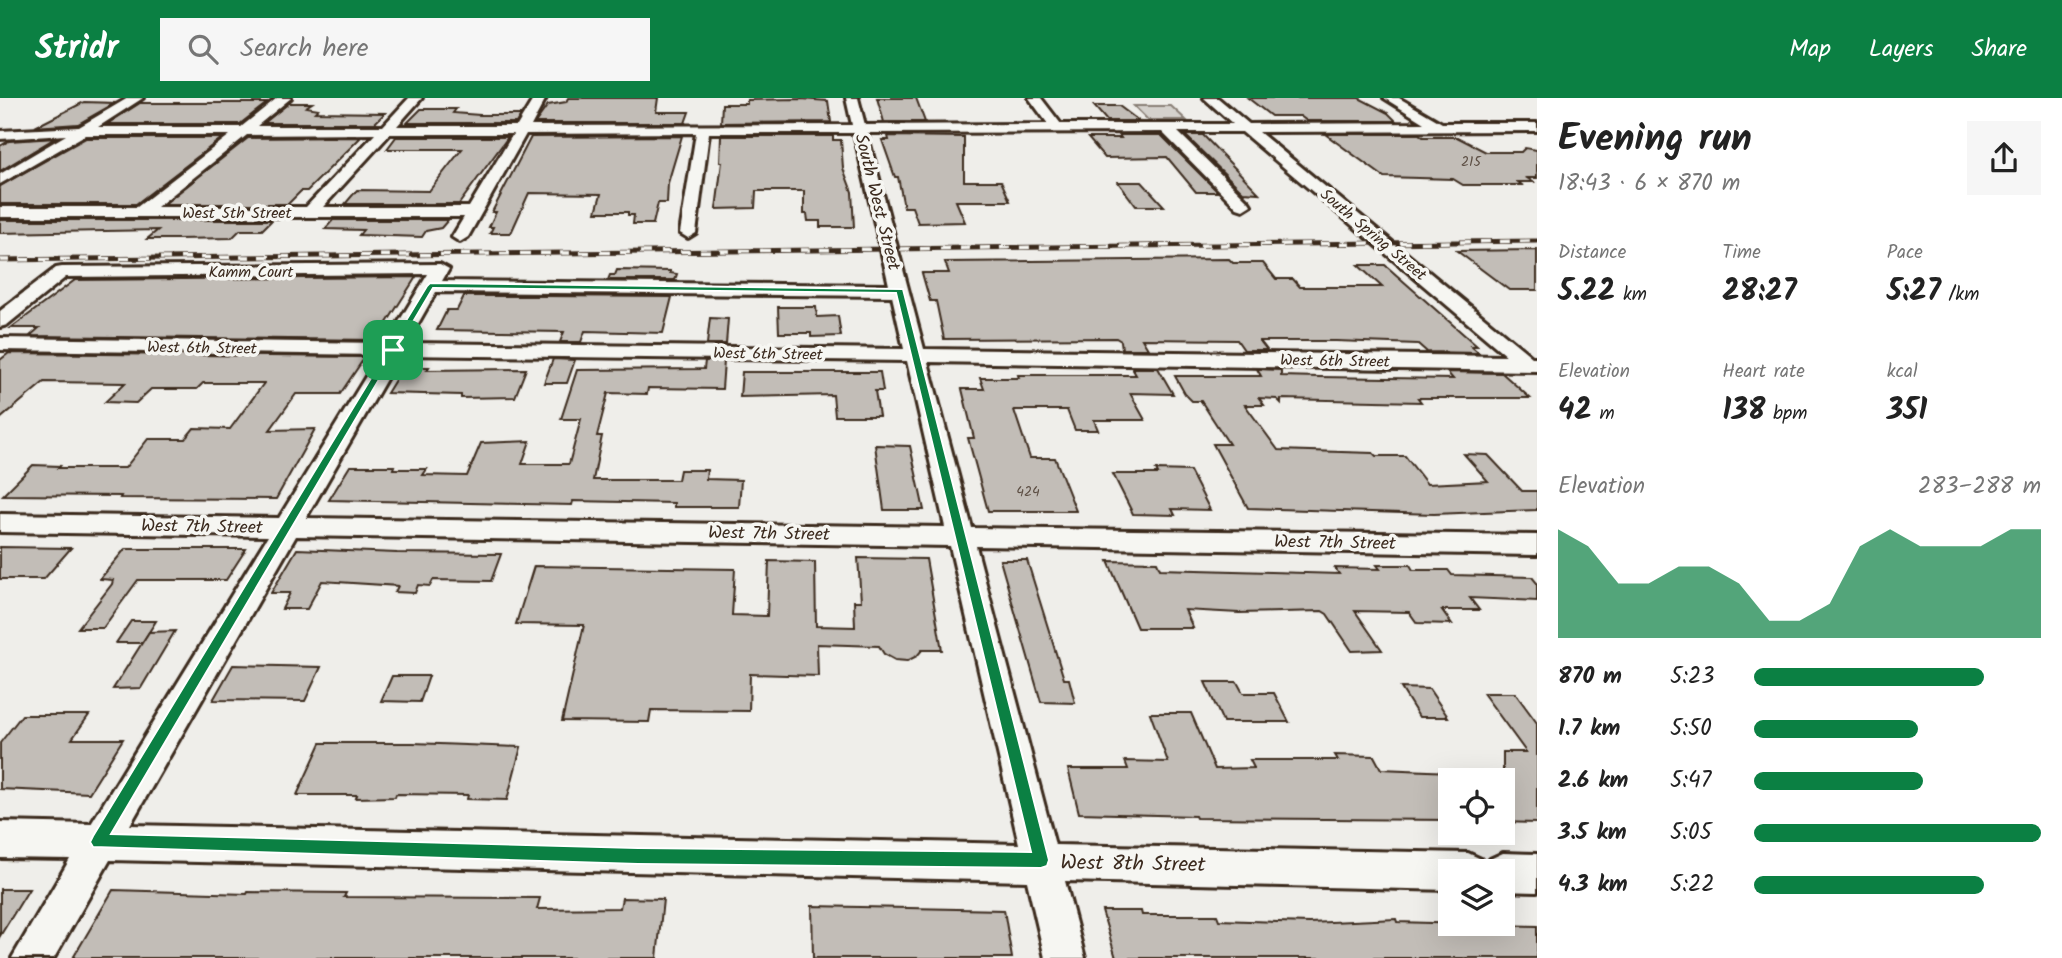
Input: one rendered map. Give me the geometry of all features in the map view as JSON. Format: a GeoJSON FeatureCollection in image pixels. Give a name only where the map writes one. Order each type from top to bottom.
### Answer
{"type":"FeatureCollection","features":[{"type":"Feature","properties":{"kind":"street"},"geometry":{"type":"LineString","coordinates":[[0,180],[137,98]]}},
{"type":"Feature","properties":{"kind":"street"},"geometry":{"type":"LineString","coordinates":[[141,213],[285,98]]}},
{"type":"Feature","properties":{"kind":"street"},"geometry":{"type":"LineString","coordinates":[[310,212],[416,98]]}},
{"type":"Feature","properties":{"kind":"street"},"geometry":{"type":"LineString","coordinates":[[460,237],[540,98]]}},
{"type":"Feature","properties":{"kind":"street","name":"South West Street"},"geometry":{"type":"LineString","coordinates":[[852,98],[1065,958]]}},
{"type":"Feature","properties":{"kind":"street"},"geometry":{"type":"LineString","coordinates":[[1035,98],[1057,128]]}},
{"type":"Feature","properties":{"kind":"street","name":"South Spring Street"},"geometry":{"type":"LineString","coordinates":[[1210,98],[1534,365]]}},
{"type":"Feature","properties":{"kind":"street"},"geometry":{"type":"LineString","coordinates":[[1390,98],[1439,127]]}},
{"type":"Feature","properties":{"kind":"street"},"geometry":{"type":"LineString","coordinates":[[0,135],[82,131],[1537,127]]}},
{"type":"Feature","properties":{"kind":"street"},"geometry":{"type":"LineString","coordinates":[[1166,128],[1242,205]]}},
{"type":"Feature","properties":{"kind":"street"},"geometry":{"type":"LineString","coordinates":[[688,233],[703,130]]}},
{"type":"Feature","properties":{"kind":"street","name":"West 5th Street"},"geometry":{"type":"LineString","coordinates":[[0,212],[475,212]]}},
{"type":"Feature","properties":{"kind":"street"},"geometry":{"type":"LineString","coordinates":[[0,321],[62,272]]}},
{"type":"Feature","properties":{"kind":"street","name":"Kamm Court"},"geometry":{"type":"LineString","coordinates":[[62,272],[435,277]]}},
{"type":"Feature","properties":{"kind":"street"},"geometry":{"type":"LineString","coordinates":[[32,958],[98,842],[435,277],[900,290]]}},
{"type":"Feature","properties":{"kind":"street","name":"West 6th Street"},"geometry":{"type":"LineString","coordinates":[[0,344],[1534,365]]}},
{"type":"Feature","properties":{"kind":"street","name":"West 7th Street"},"geometry":{"type":"LineString","coordinates":[[0,523],[1537,545]]}},
{"type":"Feature","properties":{"kind":"street","name":"West 8th Street"},"geometry":{"type":"LineString","coordinates":[[0,840],[625,856],[1041,860],[1438,871]]}},
{"type":"Feature","properties":{"kind":"street"},"geometry":{"type":"LineString","coordinates":[[1515,872],[1537,873]]}},
{"type":"Feature","properties":{"kind":"shaded area"},"geometry":{"type":"Polygon","coordinates":[[[1134,106],[1171,106],[1186,120],[1148,120],[1134,106]]]}},
{"type":"Feature","properties":{"kind":"building"},"geometry":{"type":"Polygon","coordinates":[[[568,98],[658,98],[656,112],[689,112],[685,123],[535,123],[548,105],[566,102],[568,98]]]}},
{"type":"Feature","properties":{"kind":"building"},"geometry":{"type":"Polygon","coordinates":[[[877,98],[916,98],[925,122],[884,122],[877,98]]]}},
{"type":"Feature","properties":{"kind":"building"},"geometry":{"type":"Polygon","coordinates":[[[1248,98],[1359,98],[1388,113],[1396,121],[1307,121],[1300,116],[1271,116],[1248,98]]]}},
{"type":"Feature","properties":{"kind":"building"},"geometry":{"type":"Polygon","coordinates":[[[747,100],[828,101],[831,122],[721,123],[722,104],[747,104],[747,100]]]}},
{"type":"Feature","properties":{"kind":"building"},"geometry":{"type":"Polygon","coordinates":[[[84,102],[115,103],[78,124],[35,127],[84,102]]]}},
{"type":"Feature","properties":{"kind":"building"},"geometry":{"type":"Polygon","coordinates":[[[140,103],[267,103],[240,124],[107,124],[140,103]]]}},
{"type":"Feature","properties":{"kind":"building"},"geometry":{"type":"Polygon","coordinates":[[[289,103],[312,103],[306,107],[318,109],[315,112],[385,113],[375,123],[264,123],[289,103]]]}},
{"type":"Feature","properties":{"kind":"building"},"geometry":{"type":"Polygon","coordinates":[[[1094,106],[1119,106],[1139,121],[1107,121],[1094,106]]]}},
{"type":"Feature","properties":{"kind":"building"},"geometry":{"type":"Polygon","coordinates":[[[421,109],[456,109],[453,113],[480,115],[521,115],[516,123],[407,123],[421,109]]]}},
{"type":"Feature","properties":{"kind":"building"},"geometry":{"type":"Polygon","coordinates":[[[1325,134],[1419,134],[1423,137],[1457,137],[1486,152],[1521,152],[1525,148],[1537,150],[1537,178],[1527,178],[1533,182],[1518,182],[1522,185],[1463,185],[1453,179],[1384,177],[1325,134]]]}},
{"type":"Feature","properties":{"kind":"building"},"geometry":{"type":"Polygon","coordinates":[[[1119,135],[1161,135],[1218,192],[1196,192],[1167,157],[1105,158],[1088,138],[1121,138],[1119,135]]]}},
{"type":"Feature","properties":{"kind":"building"},"geometry":{"type":"Polygon","coordinates":[[[1185,135],[1203,135],[1259,193],[1243,192],[1185,135]]]}},
{"type":"Feature","properties":{"kind":"building"},"geometry":{"type":"Polygon","coordinates":[[[682,136],[668,183],[667,203],[658,203],[653,224],[633,224],[634,215],[628,215],[628,212],[596,212],[601,194],[529,193],[511,233],[490,233],[493,227],[489,227],[496,212],[492,212],[531,137],[682,136]]]}},
{"type":"Feature","properties":{"kind":"building"},"geometry":{"type":"Polygon","coordinates":[[[721,136],[833,136],[833,140],[841,140],[843,168],[852,192],[854,227],[820,227],[820,221],[808,221],[807,214],[804,214],[804,191],[756,191],[755,208],[716,209],[722,162],[721,136]]]}},
{"type":"Feature","properties":{"kind":"building"},"geometry":{"type":"Polygon","coordinates":[[[888,136],[964,137],[964,181],[1001,181],[1010,201],[956,201],[965,222],[918,223],[912,207],[904,207],[898,177],[895,177],[882,140],[889,140],[888,136]]]}},
{"type":"Feature","properties":{"kind":"building"},"geometry":{"type":"Polygon","coordinates":[[[361,137],[307,191],[301,191],[288,204],[164,204],[248,138],[361,137]]]}},
{"type":"Feature","properties":{"kind":"building"},"geometry":{"type":"Polygon","coordinates":[[[396,137],[508,137],[459,204],[345,204],[357,190],[429,191],[462,149],[387,149],[396,137]]]}},
{"type":"Feature","properties":{"kind":"building"},"geometry":{"type":"Polygon","coordinates":[[[55,138],[0,171],[0,146],[9,141],[55,138]]]}},
{"type":"Feature","properties":{"kind":"building"},"geometry":{"type":"Polygon","coordinates":[[[86,138],[222,138],[136,204],[0,204],[0,186],[86,138]]]}},
{"type":"Feature","properties":{"kind":"building"},"geometry":{"type":"Polygon","coordinates":[[[1118,182],[1142,182],[1164,206],[1136,206],[1118,182]]]}},
{"type":"Feature","properties":{"kind":"building"},"geometry":{"type":"Polygon","coordinates":[[[0,220],[272,220],[262,230],[240,230],[232,238],[147,239],[158,230],[0,233],[0,220]]]}},
{"type":"Feature","properties":{"kind":"building"},"geometry":{"type":"Polygon","coordinates":[[[333,220],[448,220],[441,228],[426,231],[422,237],[359,235],[363,230],[325,229],[333,220]]]}},
{"type":"Feature","properties":{"kind":"building"},"geometry":{"type":"Polygon","coordinates":[[[1537,250],[1537,290],[1509,290],[1457,251],[1537,250]]]}},
{"type":"Feature","properties":{"kind":"building"},"geometry":{"type":"Polygon","coordinates":[[[1229,259],[1233,263],[1263,263],[1276,279],[1293,279],[1300,287],[1382,287],[1358,265],[1385,265],[1477,346],[1471,346],[1479,353],[1427,352],[1418,344],[1336,341],[1260,341],[1267,350],[1244,350],[1237,340],[1142,339],[1148,349],[1122,349],[1121,341],[1116,338],[944,339],[936,301],[930,301],[922,273],[949,273],[945,262],[1229,259]]]}},
{"type":"Feature","properties":{"kind":"building"},"geometry":{"type":"Polygon","coordinates":[[[617,270],[670,271],[677,274],[675,280],[608,280],[617,270]]]}},
{"type":"Feature","properties":{"kind":"building"},"geometry":{"type":"Polygon","coordinates":[[[416,277],[376,340],[30,336],[39,328],[11,328],[75,280],[416,277]]]}},
{"type":"Feature","properties":{"kind":"building"},"geometry":{"type":"Polygon","coordinates":[[[464,296],[672,297],[663,333],[585,331],[581,342],[560,342],[564,332],[437,330],[447,310],[457,310],[464,296]]]}},
{"type":"Feature","properties":{"kind":"building"},"geometry":{"type":"Polygon","coordinates":[[[778,307],[816,307],[817,317],[838,316],[841,336],[811,337],[811,333],[779,333],[778,307]]]}},
{"type":"Feature","properties":{"kind":"building"},"geometry":{"type":"Polygon","coordinates":[[[710,318],[728,319],[726,344],[707,344],[710,318]]]}},
{"type":"Feature","properties":{"kind":"building"},"geometry":{"type":"Polygon","coordinates":[[[9,353],[365,357],[340,394],[296,394],[270,430],[315,429],[276,499],[120,498],[121,496],[3,495],[33,465],[60,466],[58,468],[125,468],[148,439],[185,439],[194,428],[230,429],[264,383],[203,383],[197,389],[151,389],[136,403],[105,402],[125,383],[44,382],[0,419],[0,360],[9,353]]]}},
{"type":"Feature","properties":{"kind":"building"},"geometry":{"type":"Polygon","coordinates":[[[553,359],[575,360],[567,383],[544,383],[553,359]]]}},
{"type":"Feature","properties":{"kind":"building"},"geometry":{"type":"Polygon","coordinates":[[[705,361],[724,361],[722,389],[648,388],[647,394],[608,393],[597,436],[602,436],[593,480],[678,480],[680,470],[707,470],[706,479],[741,480],[739,507],[674,507],[674,503],[573,501],[572,505],[329,500],[350,466],[394,466],[393,469],[427,469],[423,475],[467,476],[481,443],[530,441],[522,464],[569,464],[581,419],[561,419],[577,370],[704,369],[705,361]]]}},
{"type":"Feature","properties":{"kind":"building"},"geometry":{"type":"Polygon","coordinates":[[[403,367],[429,367],[427,370],[526,369],[515,397],[461,398],[461,395],[387,393],[403,367]]]}},
{"type":"Feature","properties":{"kind":"building"},"geometry":{"type":"Polygon","coordinates":[[[1132,368],[1158,368],[1173,394],[1130,393],[1145,420],[1094,420],[1098,430],[1075,430],[1067,410],[1014,410],[1030,458],[1055,458],[1076,511],[988,511],[968,438],[974,438],[962,389],[984,389],[980,378],[1019,378],[1018,375],[1136,375],[1132,368]]]}},
{"type":"Feature","properties":{"kind":"building"},"geometry":{"type":"Polygon","coordinates":[[[1257,369],[1281,370],[1281,376],[1319,377],[1453,379],[1447,372],[1502,373],[1530,398],[1418,398],[1421,402],[1281,399],[1281,403],[1277,399],[1259,398],[1264,405],[1245,405],[1278,450],[1405,456],[1427,484],[1488,481],[1464,454],[1488,455],[1522,491],[1537,491],[1537,510],[1434,514],[1248,508],[1213,444],[1229,444],[1201,401],[1192,401],[1175,376],[1261,376],[1257,369]]]}},
{"type":"Feature","properties":{"kind":"building"},"geometry":{"type":"Polygon","coordinates":[[[742,372],[880,372],[883,391],[875,391],[879,416],[835,416],[833,395],[740,397],[742,372]]]}},
{"type":"Feature","properties":{"kind":"building"},"geometry":{"type":"Polygon","coordinates":[[[875,445],[910,446],[924,510],[884,510],[875,445]]]}},
{"type":"Feature","properties":{"kind":"building"},"geometry":{"type":"Polygon","coordinates":[[[1156,470],[1190,471],[1210,510],[1172,509],[1175,515],[1133,514],[1113,474],[1158,474],[1156,470]]]}},
{"type":"Feature","properties":{"kind":"building"},"geometry":{"type":"Polygon","coordinates":[[[0,547],[71,548],[44,579],[0,579],[0,547]]]}},
{"type":"Feature","properties":{"kind":"building"},"geometry":{"type":"Polygon","coordinates":[[[125,549],[246,549],[226,580],[138,580],[103,628],[78,628],[112,584],[113,580],[100,579],[125,549]]]}},
{"type":"Feature","properties":{"kind":"building"},"geometry":{"type":"Polygon","coordinates":[[[297,549],[501,554],[491,581],[433,580],[430,586],[418,585],[415,593],[395,592],[398,586],[322,581],[307,609],[282,609],[290,593],[271,593],[297,549]]]}},
{"type":"Feature","properties":{"kind":"building"},"geometry":{"type":"Polygon","coordinates":[[[858,558],[926,559],[942,650],[922,650],[907,661],[895,660],[884,654],[879,646],[817,644],[818,676],[750,674],[749,711],[651,710],[649,722],[562,721],[584,625],[516,624],[534,566],[735,569],[732,615],[767,616],[769,561],[815,562],[816,626],[855,627],[854,601],[861,601],[858,558]]]}},
{"type":"Feature","properties":{"kind":"building"},"geometry":{"type":"Polygon","coordinates":[[[1000,560],[1027,560],[1064,679],[1069,679],[1075,703],[1041,702],[1000,560]]]}},
{"type":"Feature","properties":{"kind":"building"},"geometry":{"type":"Polygon","coordinates":[[[1108,561],[1157,562],[1160,569],[1339,574],[1335,568],[1380,569],[1377,565],[1410,565],[1413,570],[1448,570],[1452,575],[1532,577],[1537,583],[1537,601],[1470,598],[1479,610],[1442,610],[1452,624],[1417,623],[1409,612],[1355,611],[1382,650],[1352,651],[1327,614],[1322,611],[1239,613],[1185,610],[1193,628],[1137,628],[1108,561]]]}},
{"type":"Feature","properties":{"kind":"building"},"geometry":{"type":"Polygon","coordinates":[[[131,621],[156,621],[142,643],[116,643],[131,621]]]}},
{"type":"Feature","properties":{"kind":"building"},"geometry":{"type":"Polygon","coordinates":[[[175,631],[141,688],[113,689],[149,632],[175,631]]]}},
{"type":"Feature","properties":{"kind":"building"},"geometry":{"type":"Polygon","coordinates":[[[233,665],[321,667],[305,701],[213,700],[233,665]]]}},
{"type":"Feature","properties":{"kind":"building"},"geometry":{"type":"Polygon","coordinates":[[[392,676],[429,676],[420,702],[381,701],[392,676]]]}},
{"type":"Feature","properties":{"kind":"building"},"geometry":{"type":"Polygon","coordinates":[[[1205,682],[1237,682],[1243,693],[1274,693],[1289,722],[1223,722],[1205,682]]]}},
{"type":"Feature","properties":{"kind":"building"},"geometry":{"type":"Polygon","coordinates":[[[1401,688],[1429,689],[1448,717],[1419,717],[1401,688]]]}},
{"type":"Feature","properties":{"kind":"building"},"geometry":{"type":"Polygon","coordinates":[[[1483,693],[1515,693],[1537,723],[1537,823],[1515,822],[1515,768],[1503,768],[1503,752],[1526,752],[1483,693]]]}},
{"type":"Feature","properties":{"kind":"building"},"geometry":{"type":"Polygon","coordinates":[[[1150,713],[1191,713],[1215,769],[1254,768],[1250,760],[1338,760],[1335,755],[1374,756],[1381,769],[1438,771],[1438,820],[1196,818],[1079,813],[1068,769],[1128,769],[1125,761],[1168,762],[1150,713]]]}},
{"type":"Feature","properties":{"kind":"building"},"geometry":{"type":"Polygon","coordinates":[[[22,715],[89,715],[72,739],[123,739],[89,793],[0,789],[0,743],[22,715]]]}},
{"type":"Feature","properties":{"kind":"building"},"geometry":{"type":"Polygon","coordinates":[[[321,743],[521,747],[507,800],[467,799],[468,795],[396,794],[395,797],[356,798],[357,795],[297,795],[321,743]]]}},
{"type":"Feature","properties":{"kind":"building"},"geometry":{"type":"Polygon","coordinates":[[[0,889],[29,889],[0,936],[0,889]]]}},
{"type":"Feature","properties":{"kind":"building"},"geometry":{"type":"Polygon","coordinates":[[[113,890],[247,894],[346,893],[344,897],[540,898],[537,909],[620,908],[622,898],[663,899],[657,958],[73,958],[113,890]]]}},
{"type":"Feature","properties":{"kind":"building"},"geometry":{"type":"Polygon","coordinates":[[[812,906],[1004,910],[1012,958],[813,958],[812,906]]]}},
{"type":"Feature","properties":{"kind":"building"},"geometry":{"type":"Polygon","coordinates":[[[1102,911],[1141,911],[1142,915],[1217,915],[1219,920],[1309,923],[1396,919],[1397,922],[1438,923],[1438,936],[1515,936],[1515,925],[1537,926],[1537,958],[1116,958],[1102,911]]]}},
{"type":"Feature","properties":{"kind":"railway"},"geometry":{"type":"LineString","coordinates":[[0,260],[1537,241]]}},
{"type":"Feature","properties":{"kind":"route"},"geometry":{"type":"LineString","coordinates":[[430,286],[900,290],[1041,860],[638,856],[98,842],[393,350],[430,286]]}}]}
